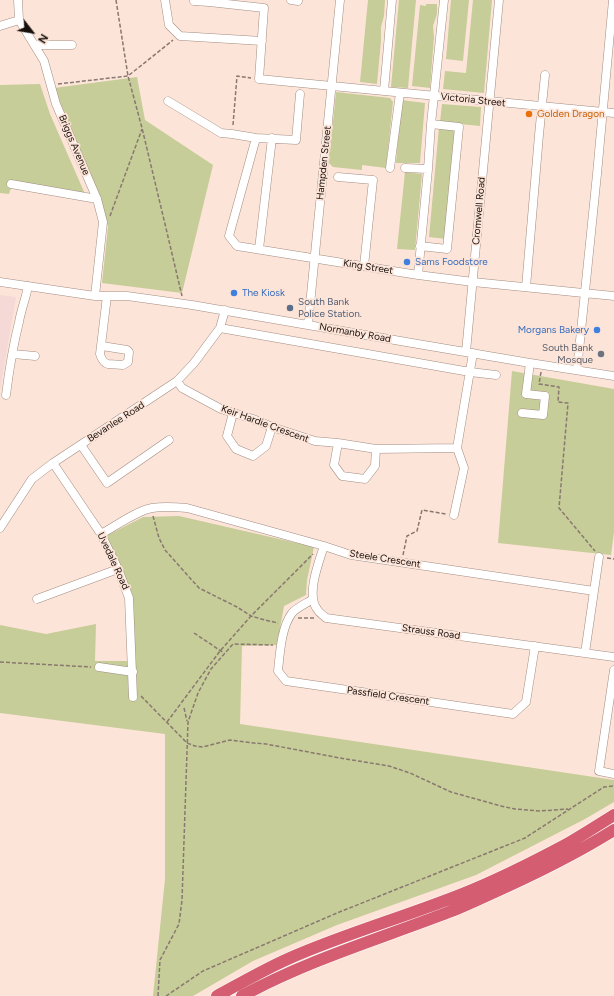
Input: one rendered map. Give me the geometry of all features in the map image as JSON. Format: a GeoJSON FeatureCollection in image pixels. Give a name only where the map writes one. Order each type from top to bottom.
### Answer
{"type":"FeatureCollection","features":[{"type":"Feature","properties":{"kind":"highway"},"geometry":{"type":"LineString","coordinates":[[217,996],[289,958],[473,889],[519,868],[565,844],[614,815]]}},
{"type":"Feature","properties":{"kind":"highway"},"geometry":{"type":"LineString","coordinates":[[242,996],[326,957],[450,912],[524,880],[595,842],[614,830]]}},
{"type":"Feature","properties":{"kind":"street","name":"Briggs Avenue"},"geometry":{"type":"LineString","coordinates":[[18,0],[19,20],[44,61],[56,104],[97,199],[103,222],[95,296]]}},
{"type":"Feature","properties":{"kind":"street"},"geometry":{"type":"LineString","coordinates":[[165,0],[169,25],[180,36],[262,40]]}},
{"type":"Feature","properties":{"kind":"street"},"geometry":{"type":"LineString","coordinates":[[291,0],[298,0]]}},
{"type":"Feature","properties":{"kind":"street","name":"Hampden Street"},"geometry":{"type":"LineString","coordinates":[[308,325],[340,0]]}},
{"type":"Feature","properties":{"kind":"street"},"geometry":{"type":"LineString","coordinates":[[384,91],[392,0]]}},
{"type":"Feature","properties":{"kind":"street"},"geometry":{"type":"LineString","coordinates":[[418,275],[431,124],[444,0]]}},
{"type":"Feature","properties":{"kind":"street"},"geometry":{"type":"LineString","coordinates":[[489,101],[499,0]]}},
{"type":"Feature","properties":{"kind":"street"},"geometry":{"type":"LineString","coordinates":[[577,370],[586,293],[613,0]]}},
{"type":"Feature","properties":{"kind":"street"},"geometry":{"type":"LineString","coordinates":[[194,1],[265,4],[259,79]]}},
{"type":"Feature","properties":{"kind":"street"},"geometry":{"type":"LineString","coordinates":[[0,26],[19,20]]}},
{"type":"Feature","properties":{"kind":"street"},"geometry":{"type":"LineString","coordinates":[[35,45],[72,45]]}},
{"type":"Feature","properties":{"kind":"street"},"geometry":{"type":"LineString","coordinates":[[526,287],[545,75]]}},
{"type":"Feature","properties":{"kind":"street","name":"Victoria Street"},"geometry":{"type":"LineString","coordinates":[[259,79],[614,113]]}},
{"type":"Feature","properties":{"kind":"street"},"geometry":{"type":"LineString","coordinates":[[390,168],[400,93]]}},
{"type":"Feature","properties":{"kind":"street"},"geometry":{"type":"LineString","coordinates":[[168,101],[221,133],[256,138],[296,140],[300,94]]}},
{"type":"Feature","properties":{"kind":"street","name":"Cromwell Road"},"geometry":{"type":"LineString","coordinates":[[457,448],[470,372],[473,282],[489,101]]}},
{"type":"Feature","properties":{"kind":"street"},"geometry":{"type":"LineString","coordinates":[[420,246],[447,249],[459,127],[431,124]]}},
{"type":"Feature","properties":{"kind":"street","name":"King Street"},"geometry":{"type":"LineString","coordinates":[[256,138],[229,236],[237,246],[418,275],[614,296]]}},
{"type":"Feature","properties":{"kind":"street"},"geometry":{"type":"LineString","coordinates":[[259,249],[272,138]]}},
{"type":"Feature","properties":{"kind":"street"},"geometry":{"type":"LineString","coordinates":[[405,168],[428,169]]}},
{"type":"Feature","properties":{"kind":"street"},"geometry":{"type":"LineString","coordinates":[[338,176],[372,180],[364,266]]}},
{"type":"Feature","properties":{"kind":"street"},"geometry":{"type":"LineString","coordinates":[[12,184],[97,199]]}},
{"type":"Feature","properties":{"kind":"street","name":"Normanby Road"},"geometry":{"type":"LineString","coordinates":[[0,282],[95,296],[127,296],[225,310],[530,363],[614,376]]}},
{"type":"Feature","properties":{"kind":"street"},"geometry":{"type":"LineString","coordinates":[[6,396],[10,365],[28,286]]}},
{"type":"Feature","properties":{"kind":"street"},"geometry":{"type":"LineString","coordinates":[[102,346],[108,296]]}},
{"type":"Feature","properties":{"kind":"street","name":"Bevanlee Road"},"geometry":{"type":"LineString","coordinates":[[0,528],[32,479],[53,463],[177,381],[194,363],[220,328],[225,310]]}},
{"type":"Feature","properties":{"kind":"street"},"geometry":{"type":"LineString","coordinates":[[220,328],[470,372],[496,375]]}},
{"type":"Feature","properties":{"kind":"street"},"geometry":{"type":"LineString","coordinates":[[13,354],[34,356]]}},
{"type":"Feature","properties":{"kind":"street"},"geometry":{"type":"LineString","coordinates":[[522,413],[543,415],[545,396],[526,394],[530,363]]}},
{"type":"Feature","properties":{"kind":"street","name":"Keir Hardie Crescent"},"geometry":{"type":"LineString","coordinates":[[177,381],[182,388],[221,409],[315,441],[376,449],[457,448]]}},
{"type":"Feature","properties":{"kind":"street"},"geometry":{"type":"LineString","coordinates":[[233,413],[227,436],[236,449],[253,456],[266,446],[272,427]]}},
{"type":"Feature","properties":{"kind":"street"},"geometry":{"type":"LineString","coordinates":[[81,445],[107,483],[169,440]]}},
{"type":"Feature","properties":{"kind":"street"},"geometry":{"type":"LineString","coordinates":[[338,443],[334,465],[342,476],[365,479],[375,466],[376,449]]}},
{"type":"Feature","properties":{"kind":"street"},"geometry":{"type":"LineString","coordinates":[[454,515],[464,468],[457,448]]}},
{"type":"Feature","properties":{"kind":"street","name":"Uvedale Road"},"geometry":{"type":"LineString","coordinates":[[53,463],[102,534],[129,598],[133,696]]}},
{"type":"Feature","properties":{"kind":"street","name":"Steele Crescent"},"geometry":{"type":"LineString","coordinates":[[102,534],[140,512],[151,508],[168,506],[187,508],[324,546],[351,555],[594,591]]}},
{"type":"Feature","properties":{"kind":"street"},"geometry":{"type":"LineString","coordinates":[[324,546],[313,586],[313,599],[317,609],[326,618]]}},
{"type":"Feature","properties":{"kind":"street"},"geometry":{"type":"LineString","coordinates":[[585,653],[599,557]]}},
{"type":"Feature","properties":{"kind":"street"},"geometry":{"type":"LineString","coordinates":[[37,600],[118,569]]}},
{"type":"Feature","properties":{"kind":"street","name":"Passfield Crescent"},"geometry":{"type":"LineString","coordinates":[[313,599],[292,612],[286,624],[281,645],[278,671],[286,681],[514,714],[526,702],[536,646]]}},
{"type":"Feature","properties":{"kind":"street","name":"Strauss Road"},"geometry":{"type":"LineString","coordinates":[[326,618],[614,657]]}},
{"type":"Feature","properties":{"kind":"street"},"geometry":{"type":"LineString","coordinates":[[99,667],[133,672]]}},
{"type":"Feature","properties":{"kind":"street"},"geometry":{"type":"LineString","coordinates":[[614,670],[599,771],[614,774]]}},
{"type":"Feature","properties":{"kind":"path"},"geometry":{"type":"LineString","coordinates":[[116,0],[128,76],[142,128],[183,304]]}},
{"type":"Feature","properties":{"kind":"path"},"geometry":{"type":"LineString","coordinates":[[50,85],[128,76],[180,36]]}},
{"type":"Feature","properties":{"kind":"path"},"geometry":{"type":"LineString","coordinates":[[232,134],[237,76],[259,79]]}},
{"type":"Feature","properties":{"kind":"path"},"geometry":{"type":"LineString","coordinates":[[103,222],[108,220],[142,128]]}},
{"type":"Feature","properties":{"kind":"path"},"geometry":{"type":"LineString","coordinates":[[542,365],[539,384],[559,387],[558,402],[568,403],[559,508],[599,557],[614,559]]}},
{"type":"Feature","properties":{"kind":"path"},"geometry":{"type":"LineString","coordinates":[[151,508],[159,538],[165,550],[199,588],[237,607],[251,616],[265,620],[286,624],[297,618],[326,618]]}},
{"type":"Feature","properties":{"kind":"path"},"geometry":{"type":"LineString","coordinates":[[401,562],[407,536],[417,531],[422,510],[454,515]]}},
{"type":"Feature","properties":{"kind":"path"},"geometry":{"type":"LineString","coordinates":[[167,722],[220,651],[251,616],[309,557],[324,546]]}},
{"type":"Feature","properties":{"kind":"path"},"geometry":{"type":"LineString","coordinates":[[194,633],[224,654]]}},
{"type":"Feature","properties":{"kind":"path"},"geometry":{"type":"LineString","coordinates":[[158,996],[160,960],[179,924],[182,900],[188,722],[198,693],[211,669],[233,644],[281,645]]}},
{"type":"Feature","properties":{"kind":"path"},"geometry":{"type":"LineString","coordinates":[[0,662],[99,667]]}},
{"type":"Feature","properties":{"kind":"path"},"geometry":{"type":"LineString","coordinates":[[133,688],[187,743],[195,746],[203,747],[230,740],[266,744],[389,766],[410,773],[451,792],[501,806],[540,811],[569,809]]}},
{"type":"Feature","properties":{"kind":"path"},"geometry":{"type":"LineString","coordinates":[[184,708],[188,722]]}},
{"type":"Feature","properties":{"kind":"path"},"geometry":{"type":"LineString","coordinates":[[166,996],[203,971],[336,913],[525,838],[604,787],[614,786]]}},
{"type":"Feature","properties":{"kind":"shaded area"},"geometry":{"type":"Polygon","coordinates":[[[0,295],[16,297],[0,391],[0,295]]]}},
{"type":"Feature","properties":{"kind":"green space"},"geometry":{"type":"Polygon","coordinates":[[[368,0],[385,0],[384,16],[381,27],[377,84],[360,82],[368,0]]]}},
{"type":"Feature","properties":{"kind":"green space"},"geometry":{"type":"Polygon","coordinates":[[[399,0],[416,0],[408,88],[391,87],[399,0]]]}},
{"type":"Feature","properties":{"kind":"green space"},"geometry":{"type":"Polygon","coordinates":[[[451,0],[469,0],[463,61],[446,59],[451,0]]]}},
{"type":"Feature","properties":{"kind":"green space"},"geometry":{"type":"Polygon","coordinates":[[[473,0],[492,0],[484,93],[443,89],[445,71],[466,73],[473,0]]]}},
{"type":"Feature","properties":{"kind":"green space"},"geometry":{"type":"Polygon","coordinates":[[[426,4],[437,4],[437,14],[433,26],[434,37],[430,88],[412,86],[420,5],[426,6],[426,4]]]}},
{"type":"Feature","properties":{"kind":"green space"},"geometry":{"type":"Polygon","coordinates":[[[137,77],[145,120],[213,165],[182,293],[102,283],[108,227],[99,195],[54,88],[137,77]]]}},
{"type":"Feature","properties":{"kind":"green space"},"geometry":{"type":"Polygon","coordinates":[[[40,84],[50,114],[85,194],[13,182],[9,194],[0,193],[0,85],[40,84]]]}},
{"type":"Feature","properties":{"kind":"green space"},"geometry":{"type":"Polygon","coordinates":[[[336,92],[390,98],[393,102],[386,168],[362,165],[362,170],[333,167],[329,163],[336,92]]]}},
{"type":"Feature","properties":{"kind":"green space"},"geometry":{"type":"Polygon","coordinates":[[[401,100],[425,103],[420,163],[396,163],[401,100]]]}},
{"type":"Feature","properties":{"kind":"green space"},"geometry":{"type":"Polygon","coordinates":[[[442,104],[481,107],[480,126],[440,122],[442,104]]]}},
{"type":"Feature","properties":{"kind":"green space"},"geometry":{"type":"Polygon","coordinates":[[[439,127],[456,129],[446,239],[429,237],[439,127]]]}},
{"type":"Feature","properties":{"kind":"green space"},"geometry":{"type":"Polygon","coordinates":[[[405,172],[422,174],[415,250],[397,249],[405,172]]]}},
{"type":"Feature","properties":{"kind":"green space"},"geometry":{"type":"Polygon","coordinates":[[[512,371],[614,389],[614,532],[611,555],[498,543],[512,371]]]}},
{"type":"Feature","properties":{"kind":"green space"},"geometry":{"type":"Polygon","coordinates":[[[179,516],[314,547],[307,580],[306,595],[284,606],[277,645],[242,646],[240,724],[614,780],[614,802],[585,819],[476,875],[337,925],[253,961],[193,996],[153,996],[165,879],[165,734],[0,713],[0,625],[46,634],[96,624],[95,661],[134,661],[130,594],[104,537],[143,517],[179,516]]]}},
{"type":"Feature","properties":{"kind":"place","name":"Golden Dragon"},"geometry":{"type":"Point","coordinates":[529,114]}},
{"type":"Feature","properties":{"kind":"place","name":"Sams Foodstore"},"geometry":{"type":"Point","coordinates":[407,262]}},
{"type":"Feature","properties":{"kind":"place","name":"The Kiosk"},"geometry":{"type":"Point","coordinates":[234,293]}},
{"type":"Feature","properties":{"kind":"place","name":"South Bank Police Station."},"geometry":{"type":"Point","coordinates":[290,308]}},
{"type":"Feature","properties":{"kind":"place","name":"Morgans Bakery"},"geometry":{"type":"Point","coordinates":[597,330]}},
{"type":"Feature","properties":{"kind":"place","name":"South Bank Mosque"},"geometry":{"type":"Point","coordinates":[601,354]}}]}
